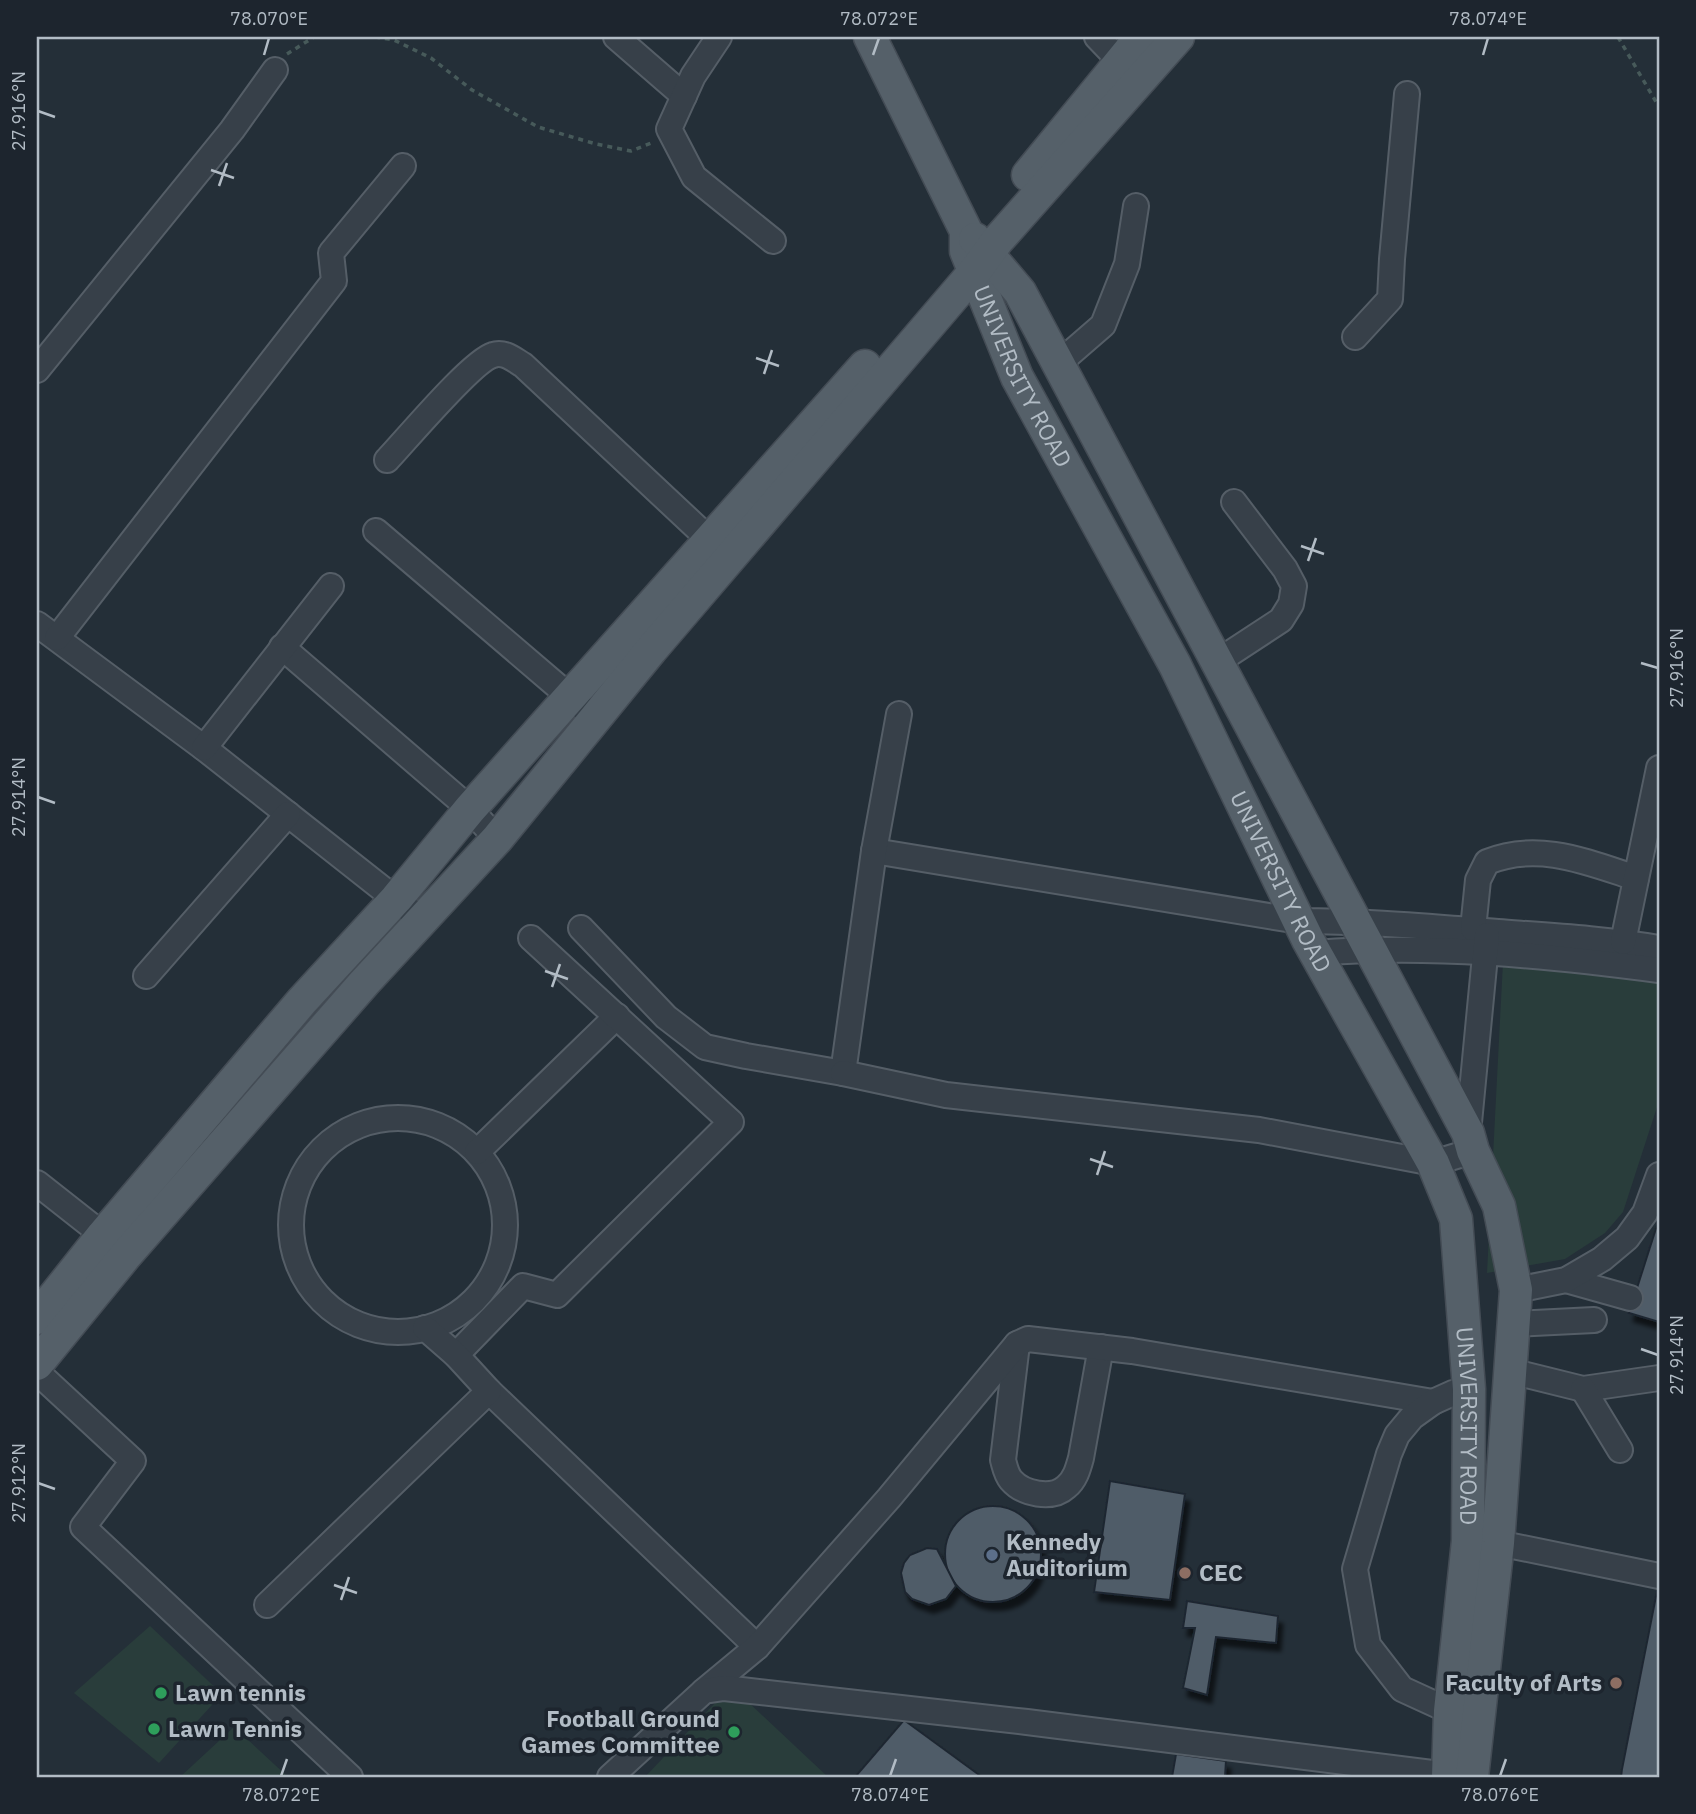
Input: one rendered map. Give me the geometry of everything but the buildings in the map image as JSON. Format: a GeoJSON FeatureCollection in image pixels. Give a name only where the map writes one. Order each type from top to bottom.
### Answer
{"type":"FeatureCollection","features":[{"type":"Feature","properties":{"kind":"main road","name":"UNIVERSITY ROAD"},"geometry":{"type":"LineString","coordinates":[[870,37],[974,249],[1017,377],[1175,665],[1298,921],[1433,1163],[1456,1219],[1469,1389],[1468,1541],[1450,1711],[1456,1777]]}},
{"type":"Feature","properties":{"kind":"main road"},"geometry":{"type":"LineString","coordinates":[[37,1364],[144,1234],[497,839],[974,249],[1141,37]]}},
{"type":"Feature","properties":{"kind":"main road"},"geometry":{"type":"LineString","coordinates":[[37,1318],[103,1235],[302,1002],[396,899],[470,809],[569,697],[974,249],[1178,37]]}},
{"type":"Feature","properties":{"kind":"main road"},"geometry":{"type":"LineString","coordinates":[[974,249],[1020,292],[1355,921],[1470,1142],[1499,1206],[1516,1290],[1499,1543],[1456,1777]]}},
{"type":"Feature","properties":{"kind":"street"},"geometry":{"type":"LineString","coordinates":[[616,37],[684,96]]}},
{"type":"Feature","properties":{"kind":"street"},"geometry":{"type":"LineString","coordinates":[[719,37],[693,76],[668,129],[694,177],[773,241]]}},
{"type":"Feature","properties":{"kind":"street"},"geometry":{"type":"LineString","coordinates":[[1097,37],[1120,61]]}},
{"type":"Feature","properties":{"kind":"street"},"geometry":{"type":"LineString","coordinates":[[37,370],[232,130],[275,70]]}},
{"type":"Feature","properties":{"kind":"street"},"geometry":{"type":"LineString","coordinates":[[1355,337],[1390,299],[1407,94]]}},
{"type":"Feature","properties":{"kind":"street"},"geometry":{"type":"LineString","coordinates":[[402,166],[331,253],[334,281],[47,631],[204,748],[422,920]]}},
{"type":"Feature","properties":{"kind":"street"},"geometry":{"type":"LineString","coordinates":[[1058,364],[1103,325],[1127,264],[1136,206]]}},
{"type":"Feature","properties":{"kind":"street"},"geometry":{"type":"LineString","coordinates":[[387,460],[456,384],[486,357],[506,355],[523,365],[711,541]]}},
{"type":"Feature","properties":{"kind":"street"},"geometry":{"type":"LineString","coordinates":[[1217,662],[1281,620],[1291,604],[1294,586],[1285,569],[1234,502]]}},
{"type":"Feature","properties":{"kind":"street"},"geometry":{"type":"LineString","coordinates":[[376,531],[595,718]]}},
{"type":"Feature","properties":{"kind":"street"},"geometry":{"type":"LineString","coordinates":[[204,748],[331,586]]}},
{"type":"Feature","properties":{"kind":"street"},"geometry":{"type":"LineString","coordinates":[[282,647],[470,809],[497,839]]}},
{"type":"Feature","properties":{"kind":"street"},"geometry":{"type":"LineString","coordinates":[[843,1073],[874,851],[899,714]]}},
{"type":"Feature","properties":{"kind":"street"},"geometry":{"type":"LineString","coordinates":[[1623,942],[1659,768]]}},
{"type":"Feature","properties":{"kind":"street"},"geometry":{"type":"LineString","coordinates":[[146,976],[288,814]]}},
{"type":"Feature","properties":{"kind":"street"},"geometry":{"type":"LineString","coordinates":[[874,851],[1298,921],[1355,921],[1482,937],[1659,970]]}},
{"type":"Feature","properties":{"kind":"street"},"geometry":{"type":"LineString","coordinates":[[581,929],[666,1017],[705,1046],[946,1095],[1259,1130],[1433,1163],[1470,1142],[1482,937],[1478,880],[1487,862],[1504,855],[1545,852],[1576,858],[1636,878]]}},
{"type":"Feature","properties":{"kind":"street"},"geometry":{"type":"LineString","coordinates":[[1315,953],[1482,937],[1623,942],[1659,948]]}},
{"type":"Feature","properties":{"kind":"street"},"geometry":{"type":"LineString","coordinates":[[456,1355],[523,1286],[557,1295],[732,1122],[531,938]]}},
{"type":"Feature","properties":{"kind":"street"},"geometry":{"type":"LineString","coordinates":[[477,1152],[617,1016]]}},
{"type":"Feature","properties":{"kind":"street"},"geometry":{"type":"LineString","coordinates":[[393,1117],[436,1123],[472,1145],[498,1180],[508,1221],[502,1263],[476,1295],[425,1328],[404,1335],[362,1329],[325,1307],[299,1273],[289,1231],[295,1189],[317,1153],[352,1127],[393,1117]]}},
{"type":"Feature","properties":{"kind":"street"},"geometry":{"type":"LineString","coordinates":[[1516,1290],[1566,1280],[1602,1259],[1627,1238],[1645,1213],[1659,1175]]}},
{"type":"Feature","properties":{"kind":"street"},"geometry":{"type":"LineString","coordinates":[[37,1183],[103,1235]]}},
{"type":"Feature","properties":{"kind":"street"},"geometry":{"type":"LineString","coordinates":[[1566,1280],[1630,1298]]}},
{"type":"Feature","properties":{"kind":"street"},"geometry":{"type":"LineString","coordinates":[[1513,1324],[1594,1320]]}},
{"type":"Feature","properties":{"kind":"street"},"geometry":{"type":"LineString","coordinates":[[425,1328],[757,1647]]}},
{"type":"Feature","properties":{"kind":"street"},"geometry":{"type":"LineString","coordinates":[[610,1777],[704,1691],[757,1647],[889,1498],[1017,1344],[1028,1339],[1101,1347],[1433,1402]]}},
{"type":"Feature","properties":{"kind":"street"},"geometry":{"type":"LineString","coordinates":[[1017,1344],[1003,1460],[1006,1474],[1013,1483],[1040,1494],[1054,1494],[1066,1488],[1075,1475],[1081,1458],[1101,1347]]}},
{"type":"Feature","properties":{"kind":"street"},"geometry":{"type":"LineString","coordinates":[[1510,1371],[1583,1389],[1659,1378]]}},
{"type":"Feature","properties":{"kind":"street"},"geometry":{"type":"LineString","coordinates":[[37,1372],[133,1461],[83,1527],[350,1777]]}},
{"type":"Feature","properties":{"kind":"street"},"geometry":{"type":"LineString","coordinates":[[1450,1711],[1402,1689],[1368,1645],[1355,1569],[1397,1435],[1412,1417],[1433,1402],[1469,1389]]}},
{"type":"Feature","properties":{"kind":"street"},"geometry":{"type":"LineString","coordinates":[[1583,1389],[1620,1450]]}},
{"type":"Feature","properties":{"kind":"street"},"geometry":{"type":"LineString","coordinates":[[267,1605],[489,1391]]}},
{"type":"Feature","properties":{"kind":"street"},"geometry":{"type":"LineString","coordinates":[[1499,1543],[1659,1576]]}},
{"type":"Feature","properties":{"kind":"street"},"geometry":{"type":"LineString","coordinates":[[704,1691],[724,1688],[1027,1722],[1329,1769],[1456,1777]]}},
{"type":"Feature","properties":{"kind":"path"},"geometry":{"type":"LineString","coordinates":[[275,70],[288,51],[314,37],[321,37]]}},
{"type":"Feature","properties":{"kind":"path"},"geometry":{"type":"LineString","coordinates":[[375,37],[394,40],[431,58],[472,90],[538,127],[631,151],[651,144],[668,129]]}},
{"type":"Feature","properties":{"kind":"path"},"geometry":{"type":"LineString","coordinates":[[1618,37],[1659,107]]}},
{"type":"Feature","properties":{"kind":"green space"},"geometry":{"type":"Polygon","coordinates":[[[1503,962],[1659,979],[1659,1101],[1623,1212],[1605,1233],[1565,1259],[1487,1273],[1503,962]]]}},
{"type":"Feature","properties":{"kind":"green space","name":"Lawn Tennis"},"geometry":{"type":"Polygon","coordinates":[[[150,1626],[222,1694],[159,1763],[74,1693],[150,1626]]]}},
{"type":"Feature","properties":{"kind":"green space","name":"Football Ground Games Committee"},"geometry":{"type":"Polygon","coordinates":[[[731,1686],[828,1777],[645,1777],[731,1686]]]}},
{"type":"Feature","properties":{"kind":"green space"},"geometry":{"type":"Polygon","coordinates":[[[234,1727],[288,1777],[180,1777],[234,1727]]]}},
{"type":"Feature","properties":{"kind":"place","name":"Kennedy Auditorium"},"geometry":{"type":"Point","coordinates":[992,1555]}},
{"type":"Feature","properties":{"kind":"place","name":"CEC"},"geometry":{"type":"Point","coordinates":[1185,1573]}},
{"type":"Feature","properties":{"kind":"place","name":"Faculty of Arts"},"geometry":{"type":"Point","coordinates":[1616,1683]}},
{"type":"Feature","properties":{"kind":"place","name":"Lawn tennis"},"geometry":{"type":"Point","coordinates":[161,1693]}},
{"type":"Feature","properties":{"kind":"place","name":"Lawn Tennis"},"geometry":{"type":"Point","coordinates":[154,1729]}},
{"type":"Feature","properties":{"kind":"place","name":"Football Ground Games Committee"},"geometry":{"type":"Point","coordinates":[734,1732]}}]}
